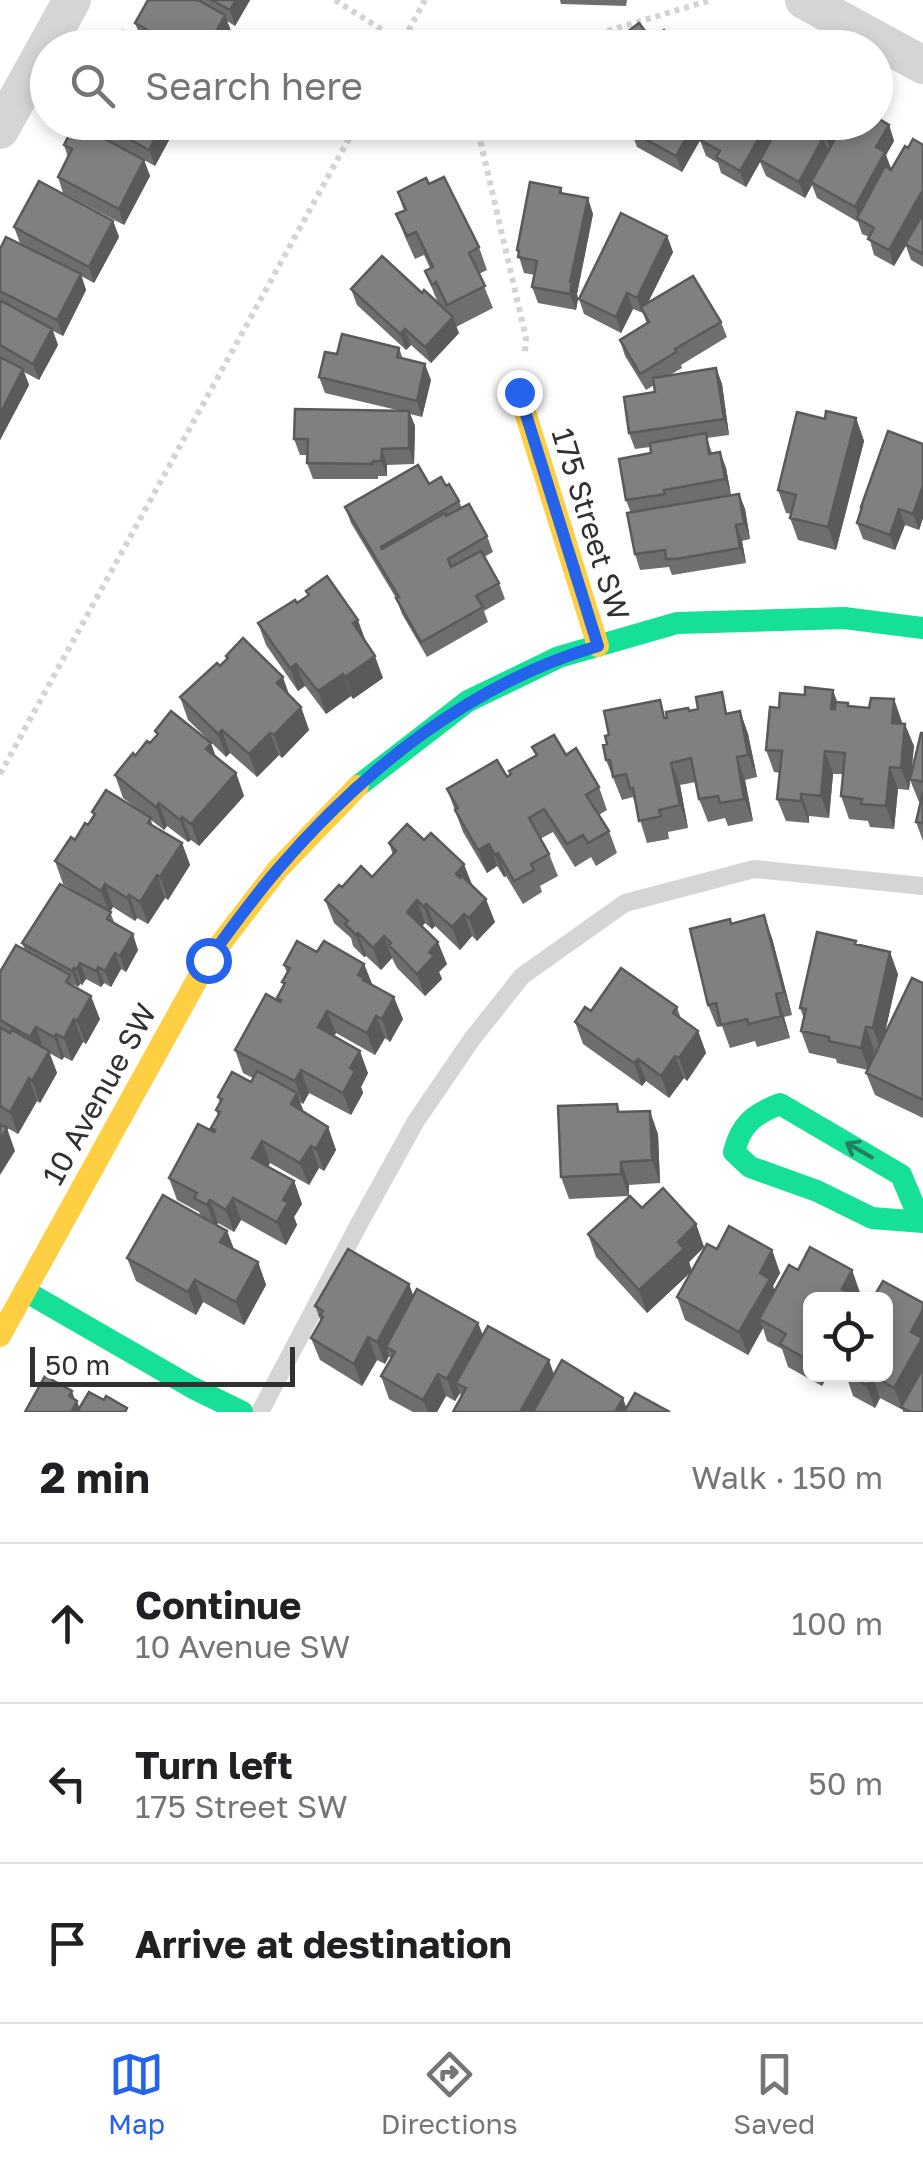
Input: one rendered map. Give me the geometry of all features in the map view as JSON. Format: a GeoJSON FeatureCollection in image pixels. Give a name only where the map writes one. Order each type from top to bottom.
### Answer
{"type":"FeatureCollection","features":[{"type":"Feature","properties":{"kind":"street"},"geometry":{"type":"LineString","coordinates":[[55,30],[72,0]]}},
{"type":"Feature","properties":{"kind":"street"},"geometry":{"type":"LineString","coordinates":[[804,0],[860,30]]}},
{"type":"Feature","properties":{"kind":"street"},"geometry":{"type":"LineString","coordinates":[[893,48],[923,64]]}},
{"type":"Feature","properties":{"kind":"street"},"geometry":{"type":"LineString","coordinates":[[0,130],[30,76]]}},
{"type":"Feature","properties":{"kind":"street","name":"175 Street SW"},"geometry":{"type":"LineString","coordinates":[[519,392],[598,646],[677,623],[844,618],[923,628]]}},
{"type":"Feature","properties":{"kind":"street","name":"10 Avenue SW"},"geometry":{"type":"LineString","coordinates":[[0,1336],[208,960],[278,869],[363,780],[468,702],[559,657],[598,646]]}},
{"type":"Feature","properties":{"kind":"street"},"geometry":{"type":"LineString","coordinates":[[780,1104],[901,1175],[921,1221],[872,1218],[817,1191],[750,1167],[734,1152],[738,1132],[756,1112],[780,1104]]}},
{"type":"Feature","properties":{"kind":"street"},"geometry":{"type":"LineString","coordinates":[[25,1291],[242,1412]]}},
{"type":"Feature","properties":{"kind":"lane"},"geometry":{"type":"LineString","coordinates":[[260,1412],[416,1120],[472,1038],[522,976],[625,903],[754,869],[923,886]]}},
{"type":"Feature","properties":{"kind":"path"},"geometry":{"type":"LineString","coordinates":[[334,0],[378,30]]}},
{"type":"Feature","properties":{"kind":"path"},"geometry":{"type":"LineString","coordinates":[[408,30],[425,0]]}},
{"type":"Feature","properties":{"kind":"path"},"geometry":{"type":"LineString","coordinates":[[610,30],[711,0]]}},
{"type":"Feature","properties":{"kind":"path"},"geometry":{"type":"LineString","coordinates":[[0,774],[348,140]]}},
{"type":"Feature","properties":{"kind":"path"},"geometry":{"type":"LineString","coordinates":[[480,140],[526,338],[519,392]]}},
{"type":"Feature","properties":{"kind":"building"},"geometry":{"type":"Polygon","coordinates":[[[148,0],[198,0],[225,15],[217,30],[148,30],[135,23],[148,0]]]}},
{"type":"Feature","properties":{"kind":"building"},"geometry":{"type":"Polygon","coordinates":[[[212,0],[236,0],[230,10],[212,0]]]}},
{"type":"Feature","properties":{"kind":"building"},"geometry":{"type":"Polygon","coordinates":[[[913,139],[923,145],[923,194],[889,250],[868,239],[874,228],[857,218],[885,166],[891,170],[913,139]]]}},
{"type":"Feature","properties":{"kind":"building"},"geometry":{"type":"Polygon","coordinates":[[[66,140],[107,140],[144,160],[119,209],[58,177],[72,149],[64,145],[66,140]]]}},
{"type":"Feature","properties":{"kind":"building"},"geometry":{"type":"Polygon","coordinates":[[[131,140],[154,140],[149,150],[131,140]]]}},
{"type":"Feature","properties":{"kind":"building"},"geometry":{"type":"Polygon","coordinates":[[[647,140],[685,140],[676,156],[647,140]]]}},
{"type":"Feature","properties":{"kind":"building"},"geometry":{"type":"Polygon","coordinates":[[[700,140],[758,140],[740,171],[716,157],[720,151],[700,140]]]}},
{"type":"Feature","properties":{"kind":"building"},"geometry":{"type":"Polygon","coordinates":[[[771,140],[822,140],[799,182],[760,160],[771,140]]]}},
{"type":"Feature","properties":{"kind":"building"},"geometry":{"type":"Polygon","coordinates":[[[834,140],[880,140],[876,147],[885,152],[855,207],[811,182],[834,140]]]}},
{"type":"Feature","properties":{"kind":"building"},"geometry":{"type":"Polygon","coordinates":[[[444,177],[479,247],[469,253],[485,286],[447,305],[436,282],[432,285],[425,271],[433,267],[416,232],[407,236],[396,214],[406,210],[398,192],[426,178],[429,184],[444,177]]]}},
{"type":"Feature","properties":{"kind":"building"},"geometry":{"type":"Polygon","coordinates":[[[39,181],[113,221],[89,267],[14,227],[39,181]]]}},
{"type":"Feature","properties":{"kind":"building"},"geometry":{"type":"Polygon","coordinates":[[[530,182],[588,198],[570,294],[532,287],[537,261],[518,257],[530,182]]]}},
{"type":"Feature","properties":{"kind":"building"},"geometry":{"type":"Polygon","coordinates":[[[621,213],[667,236],[637,298],[627,293],[616,317],[579,299],[621,213]]]}},
{"type":"Feature","properties":{"kind":"building"},"geometry":{"type":"Polygon","coordinates":[[[923,214],[923,254],[905,244],[923,214]]]}},
{"type":"Feature","properties":{"kind":"building"},"geometry":{"type":"Polygon","coordinates":[[[6,237],[81,274],[57,320],[0,291],[0,249],[6,237]]]}},
{"type":"Feature","properties":{"kind":"building"},"geometry":{"type":"Polygon","coordinates":[[[382,256],[453,317],[425,347],[405,329],[400,334],[351,289],[382,256]]]}},
{"type":"Feature","properties":{"kind":"building"},"geometry":{"type":"Polygon","coordinates":[[[693,276],[721,322],[640,374],[620,340],[649,322],[641,307],[693,276]]]}},
{"type":"Feature","properties":{"kind":"building"},"geometry":{"type":"Polygon","coordinates":[[[0,300],[52,329],[33,364],[0,345],[0,300]]]}},
{"type":"Feature","properties":{"kind":"building"},"geometry":{"type":"Polygon","coordinates":[[[342,334],[399,348],[397,357],[425,364],[417,401],[319,377],[325,352],[337,354],[342,334]]]}},
{"type":"Feature","properties":{"kind":"building"},"geometry":{"type":"Polygon","coordinates":[[[0,357],[23,369],[0,414],[0,357]]]}},
{"type":"Feature","properties":{"kind":"building"},"geometry":{"type":"Polygon","coordinates":[[[716,368],[724,419],[629,433],[624,397],[655,392],[653,378],[716,368]]]}},
{"type":"Feature","properties":{"kind":"building"},"geometry":{"type":"Polygon","coordinates":[[[295,409],[409,411],[409,448],[382,449],[381,461],[372,464],[307,463],[308,439],[294,439],[295,409]]]}},
{"type":"Feature","properties":{"kind":"building"},"geometry":{"type":"Polygon","coordinates":[[[826,411],[856,418],[828,527],[790,518],[796,495],[778,490],[797,412],[825,419],[826,411]]]}},
{"type":"Feature","properties":{"kind":"building"},"geometry":{"type":"Polygon","coordinates":[[[888,431],[923,444],[923,486],[913,514],[899,509],[890,535],[857,523],[888,431]]]}},
{"type":"Feature","properties":{"kind":"building"},"geometry":{"type":"Polygon","coordinates":[[[706,433],[709,454],[720,452],[725,479],[626,500],[619,459],[651,453],[650,443],[706,433]]]}},
{"type":"Feature","properties":{"kind":"building"},"geometry":{"type":"Polygon","coordinates":[[[418,465],[429,484],[441,477],[459,501],[382,549],[445,513],[446,516],[469,504],[487,536],[448,559],[451,567],[481,551],[499,583],[476,596],[483,607],[421,642],[345,507],[418,465]]]}},
{"type":"Feature","properties":{"kind":"building"},"geometry":{"type":"Polygon","coordinates":[[[739,494],[744,523],[736,525],[740,548],[676,559],[666,559],[665,550],[635,554],[627,513],[739,494]]]}},
{"type":"Feature","properties":{"kind":"building"},"geometry":{"type":"Polygon","coordinates":[[[327,576],[358,620],[353,623],[375,656],[318,691],[296,664],[290,668],[258,623],[309,595],[306,591],[327,576]]]}},
{"type":"Feature","properties":{"kind":"building"},"geometry":{"type":"Polygon","coordinates":[[[243,638],[283,677],[277,683],[301,707],[249,754],[222,730],[218,734],[180,697],[217,663],[220,666],[243,638]]]}},
{"type":"Feature","properties":{"kind":"building"},"geometry":{"type":"Polygon","coordinates":[[[805,687],[833,690],[831,709],[835,709],[835,702],[869,708],[871,698],[894,699],[892,723],[905,724],[901,768],[890,767],[886,806],[861,804],[862,799],[841,796],[845,753],[825,751],[821,796],[801,794],[801,801],[777,799],[782,751],[766,750],[770,707],[779,708],[780,693],[805,695],[805,687]]]}},
{"type":"Feature","properties":{"kind":"building"},"geometry":{"type":"Polygon","coordinates":[[[722,692],[726,714],[740,711],[748,755],[737,757],[744,799],[720,803],[718,796],[699,799],[691,758],[671,763],[680,805],[659,810],[661,816],[639,821],[633,788],[630,789],[626,774],[613,777],[610,760],[606,760],[603,745],[609,735],[604,711],[660,700],[667,718],[666,712],[698,709],[696,697],[722,692]]]}},
{"type":"Feature","properties":{"kind":"building"},"geometry":{"type":"Polygon","coordinates":[[[171,711],[211,743],[206,749],[236,773],[191,824],[159,803],[156,807],[115,775],[133,753],[135,756],[158,734],[155,731],[171,711]]]}},
{"type":"Feature","properties":{"kind":"building"},"geometry":{"type":"Polygon","coordinates":[[[923,733],[923,782],[910,779],[923,733]]]}},
{"type":"Feature","properties":{"kind":"building"},"geometry":{"type":"Polygon","coordinates":[[[554,735],[566,755],[576,748],[599,787],[586,795],[609,831],[588,843],[583,835],[567,844],[544,809],[529,818],[549,854],[531,864],[534,870],[514,881],[489,844],[478,850],[447,789],[497,760],[507,777],[509,771],[537,755],[532,747],[554,735]]]}},
{"type":"Feature","properties":{"kind":"building"},"geometry":{"type":"Polygon","coordinates":[[[106,790],[151,818],[148,823],[182,843],[140,902],[105,884],[101,891],[55,861],[71,837],[75,840],[85,823],[88,825],[106,790]]]}},
{"type":"Feature","properties":{"kind":"building"},"geometry":{"type":"Polygon","coordinates":[[[923,792],[923,823],[916,822],[923,792]]]}},
{"type":"Feature","properties":{"kind":"building"},"geometry":{"type":"Polygon","coordinates":[[[407,824],[424,840],[431,833],[464,864],[456,874],[486,899],[469,918],[464,914],[452,927],[417,900],[407,912],[438,942],[429,952],[434,956],[417,974],[384,936],[373,948],[325,900],[361,866],[372,877],[396,851],[389,843],[407,824]]]}},
{"type":"Feature","properties":{"kind":"building"},"geometry":{"type":"Polygon","coordinates":[[[60,884],[111,912],[107,919],[133,934],[105,971],[80,963],[72,971],[22,943],[60,884]]]}},
{"type":"Feature","properties":{"kind":"building"},"geometry":{"type":"Polygon","coordinates":[[[764,915],[784,992],[776,994],[781,1016],[749,1024],[747,1019],[721,1025],[716,1003],[708,1005],[690,929],[764,915]]]}},
{"type":"Feature","properties":{"kind":"building"},"geometry":{"type":"Polygon","coordinates":[[[817,932],[890,952],[873,1028],[866,1027],[861,1048],[801,1031],[806,1009],[800,1008],[817,932]]]}},
{"type":"Feature","properties":{"kind":"building"},"geometry":{"type":"Polygon","coordinates":[[[297,941],[317,952],[324,941],[364,964],[358,975],[394,997],[382,1019],[376,1016],[367,1033],[327,1011],[318,1027],[360,1051],[343,1093],[301,1070],[295,1081],[235,1050],[266,994],[280,1002],[277,998],[290,968],[284,965],[297,941]]]}},
{"type":"Feature","properties":{"kind":"building"},"geometry":{"type":"Polygon","coordinates":[[[16,945],[70,975],[66,982],[91,996],[64,1038],[36,1027],[30,1037],[0,1020],[0,972],[16,945]]]}},
{"type":"Feature","properties":{"kind":"building"},"geometry":{"type":"Polygon","coordinates":[[[621,968],[677,1007],[673,1013],[698,1031],[661,1076],[638,1059],[634,1063],[575,1022],[585,1007],[591,1011],[621,968]]]}},
{"type":"Feature","properties":{"kind":"building"},"geometry":{"type":"Polygon","coordinates":[[[912,978],[923,983],[923,1100],[866,1073],[912,978]]]}},
{"type":"Feature","properties":{"kind":"building"},"geometry":{"type":"Polygon","coordinates":[[[0,1027],[49,1051],[10,1112],[0,1106],[0,1027]]]}},
{"type":"Feature","properties":{"kind":"building"},"geometry":{"type":"Polygon","coordinates":[[[257,1071],[297,1093],[291,1104],[328,1127],[316,1149],[311,1146],[300,1163],[262,1141],[252,1158],[294,1181],[277,1222],[233,1198],[226,1210],[210,1200],[207,1205],[194,1198],[197,1193],[169,1178],[198,1124],[214,1132],[211,1128],[222,1099],[218,1097],[232,1072],[251,1082],[257,1071]]]}},
{"type":"Feature","properties":{"kind":"building"},"geometry":{"type":"Polygon","coordinates":[[[617,1104],[618,1112],[650,1111],[652,1160],[621,1162],[621,1174],[561,1177],[558,1106],[617,1104]]]}},
{"type":"Feature","properties":{"kind":"building"},"geometry":{"type":"Polygon","coordinates":[[[663,1188],[696,1224],[678,1242],[684,1249],[639,1290],[588,1234],[630,1196],[642,1208],[663,1188]]]}},
{"type":"Feature","properties":{"kind":"building"},"geometry":{"type":"Polygon","coordinates":[[[163,1195],[227,1231],[220,1242],[258,1262],[236,1302],[195,1280],[188,1292],[127,1258],[163,1195]]]}},
{"type":"Feature","properties":{"kind":"building"},"geometry":{"type":"Polygon","coordinates":[[[729,1226],[772,1250],[760,1273],[770,1279],[739,1332],[677,1297],[707,1244],[717,1249],[729,1226]]]}},
{"type":"Feature","properties":{"kind":"building"},"geometry":{"type":"Polygon","coordinates":[[[810,1247],[852,1270],[842,1289],[848,1292],[803,1292],[803,1357],[780,1344],[786,1334],[759,1319],[789,1265],[798,1270],[810,1247]]]}},
{"type":"Feature","properties":{"kind":"building"},"geometry":{"type":"Polygon","coordinates":[[[348,1249],[409,1284],[377,1342],[368,1337],[354,1364],[311,1338],[323,1317],[323,1311],[315,1306],[348,1249]]]}},
{"type":"Feature","properties":{"kind":"building"},"geometry":{"type":"Polygon","coordinates":[[[883,1281],[923,1303],[911,1332],[922,1338],[894,1388],[884,1382],[893,1382],[893,1292],[877,1292],[883,1281]]]}},
{"type":"Feature","properties":{"kind":"building"},"geometry":{"type":"Polygon","coordinates":[[[417,1289],[478,1323],[447,1379],[438,1374],[423,1400],[381,1376],[395,1352],[386,1347],[417,1289]]]}},
{"type":"Feature","properties":{"kind":"building"},"geometry":{"type":"Polygon","coordinates":[[[488,1326],[549,1360],[520,1412],[453,1412],[466,1388],[456,1383],[488,1326]]]}},
{"type":"Feature","properties":{"kind":"building"},"geometry":{"type":"Polygon","coordinates":[[[562,1360],[623,1398],[615,1412],[533,1412],[562,1360]]]}},
{"type":"Feature","properties":{"kind":"building"},"geometry":{"type":"Polygon","coordinates":[[[923,1368],[923,1412],[911,1412],[901,1407],[923,1368]]]}},
{"type":"Feature","properties":{"kind":"building"},"geometry":{"type":"Polygon","coordinates":[[[45,1376],[72,1391],[69,1396],[77,1401],[71,1412],[25,1412],[45,1376]]]}},
{"type":"Feature","properties":{"kind":"building"},"geometry":{"type":"Polygon","coordinates":[[[89,1392],[127,1408],[125,1412],[77,1412],[89,1392]]]}},
{"type":"Feature","properties":{"kind":"building"},"geometry":{"type":"Polygon","coordinates":[[[635,1393],[670,1412],[624,1412],[635,1393]]]}},
{"type":"Feature","properties":{"kind":"traffic: fast"},"geometry":{"type":"LineString","coordinates":[[358,786],[468,701],[559,657],[677,623],[844,618],[923,628]]}},
{"type":"Feature","properties":{"kind":"traffic: fast"},"geometry":{"type":"LineString","coordinates":[[920,1220],[901,1175],[780,1104],[756,1116],[740,1134],[734,1152],[750,1167],[817,1191],[872,1218],[923,1222]]}},
{"type":"Feature","properties":{"kind":"traffic: fast"},"geometry":{"type":"LineString","coordinates":[[25,1291],[242,1412]]}},
{"type":"Feature","properties":{"kind":"traffic: slow"},"geometry":{"type":"LineString","coordinates":[[519,393],[598,646]]}},
{"type":"Feature","properties":{"kind":"traffic: slow"},"geometry":{"type":"LineString","coordinates":[[0,1336],[208,960],[278,869],[358,786]]}},
{"type":"Feature","properties":{"kind":"route"},"geometry":{"type":"LineString","coordinates":[[208,960],[278,869],[363,780],[468,702],[559,657],[598,646],[519,392]]}}]}
